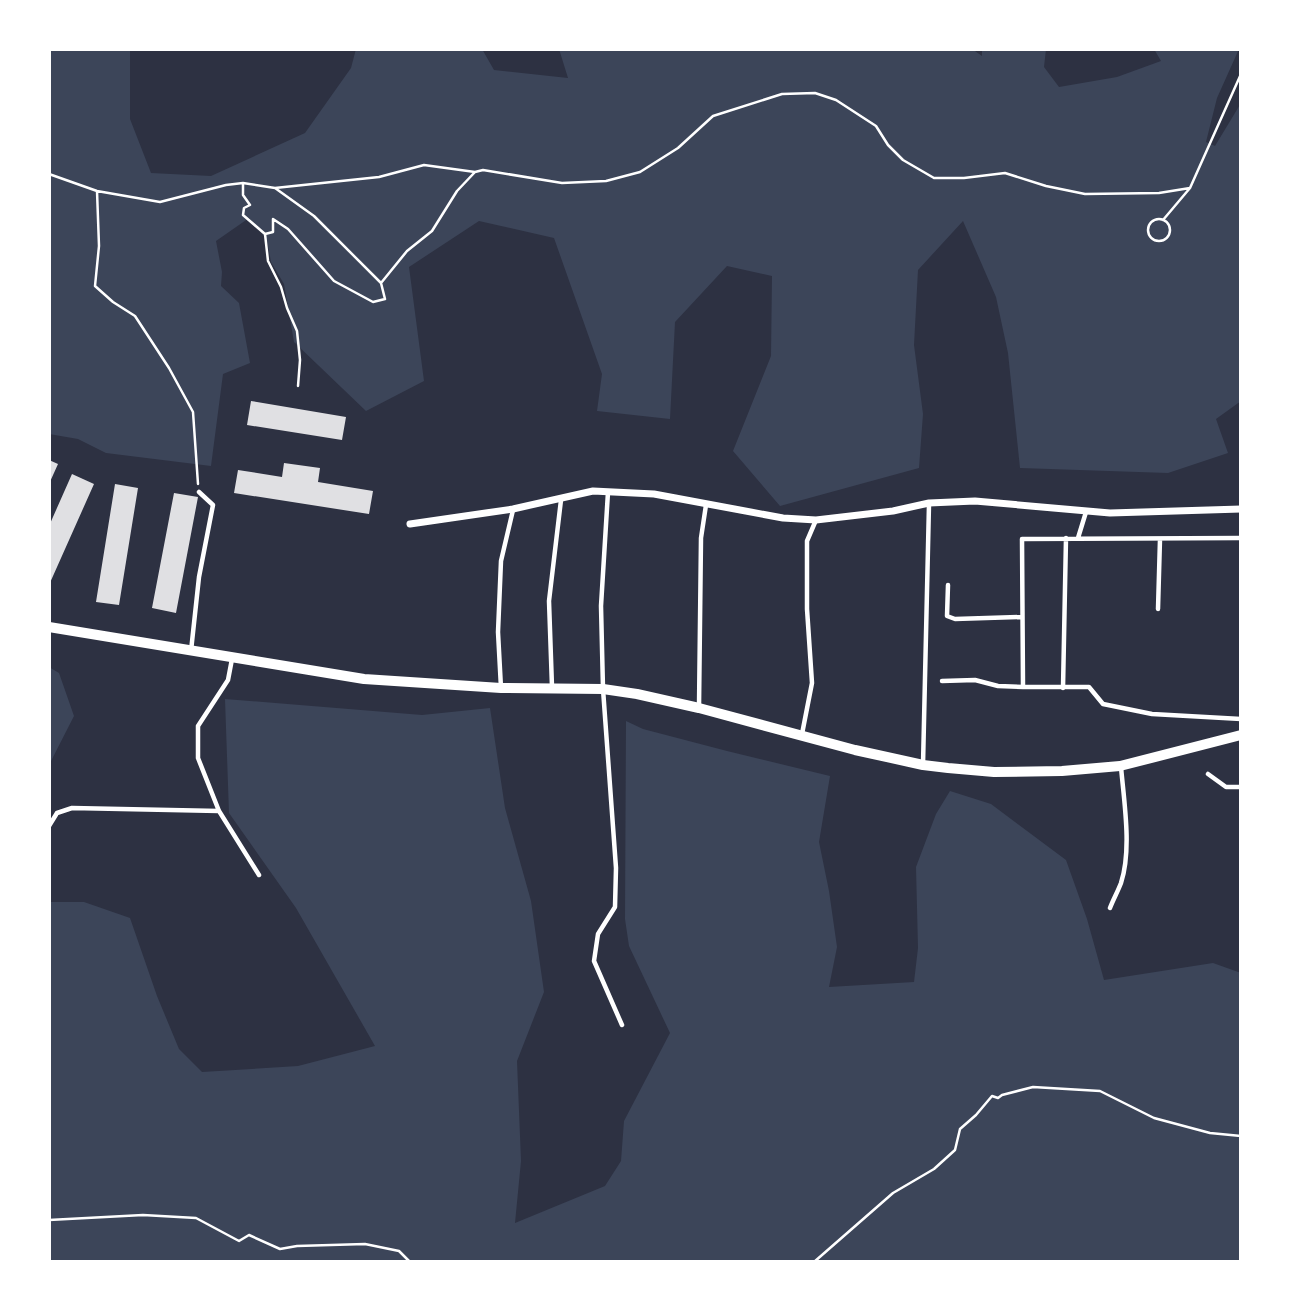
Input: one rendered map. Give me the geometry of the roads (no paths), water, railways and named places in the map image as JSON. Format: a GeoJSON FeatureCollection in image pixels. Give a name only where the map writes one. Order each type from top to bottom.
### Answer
{"type":"FeatureCollection","features":[{"type":"Feature","properties":{"kind":"street"},"geometry":{"type":"LineString","coordinates":[[410,524],[513,509],[593,491],[654,494],[783,519],[816,520],[893,511],[929,503],[975,501],[1110,513],[1241,509]]}},
{"type":"Feature","properties":{"kind":"street"},"geometry":{"type":"LineString","coordinates":[[49,627],[364,679],[501,688],[603,689],[699,708],[923,765],[994,772],[1062,771],[1121,766],[1241,735]]}},
{"type":"Feature","properties":{"kind":"lane"},"geometry":{"type":"LineString","coordinates":[[608,491],[601,606],[603,689],[616,868],[615,907],[597,934],[594,961],[622,1026]]}},
{"type":"Feature","properties":{"kind":"lane"},"geometry":{"type":"LineString","coordinates":[[190,652],[199,577],[213,505],[199,492]]}},
{"type":"Feature","properties":{"kind":"lane"},"geometry":{"type":"LineString","coordinates":[[552,687],[549,601],[561,500]]}},
{"type":"Feature","properties":{"kind":"lane"},"geometry":{"type":"LineString","coordinates":[[923,765],[929,503]]}},
{"type":"Feature","properties":{"kind":"lane"},"geometry":{"type":"LineString","coordinates":[[699,708],[701,538],[706,505]]}},
{"type":"Feature","properties":{"kind":"lane"},"geometry":{"type":"LineString","coordinates":[[501,688],[498,632],[500,561],[513,509]]}},
{"type":"Feature","properties":{"kind":"lane"},"geometry":{"type":"LineString","coordinates":[[1078,538],[1086,511]]}},
{"type":"Feature","properties":{"kind":"lane"},"geometry":{"type":"LineString","coordinates":[[802,736],[812,682],[807,609],[807,541],[816,520]]}},
{"type":"Feature","properties":{"kind":"lane"},"geometry":{"type":"LineString","coordinates":[[1023,687],[1022,538],[1241,538]]}},
{"type":"Feature","properties":{"kind":"lane"},"geometry":{"type":"LineString","coordinates":[[1063,688],[1066,538]]}},
{"type":"Feature","properties":{"kind":"lane"},"geometry":{"type":"LineString","coordinates":[[1158,609],[1160,539]]}},
{"type":"Feature","properties":{"kind":"lane"},"geometry":{"type":"LineString","coordinates":[[948,585],[947,615],[955,619],[1022,617]]}},
{"type":"Feature","properties":{"kind":"lane"},"geometry":{"type":"LineString","coordinates":[[232,659],[228,680],[198,726],[198,758],[219,811],[258,875]]}},
{"type":"Feature","properties":{"kind":"lane"},"geometry":{"type":"LineString","coordinates":[[942,681],[975,680],[998,686],[1089,687],[1104,704],[1152,714],[1241,719]]}},
{"type":"Feature","properties":{"kind":"lane"},"geometry":{"type":"LineString","coordinates":[[1110,908],[1122,880],[1125,850],[1127,823],[1121,766]]}},
{"type":"Feature","properties":{"kind":"lane"},"geometry":{"type":"LineString","coordinates":[[1208,774],[1226,787],[1241,787]]}},
{"type":"Feature","properties":{"kind":"lane"},"geometry":{"type":"LineString","coordinates":[[49,826],[57,813],[72,808],[219,811]]}}]}
